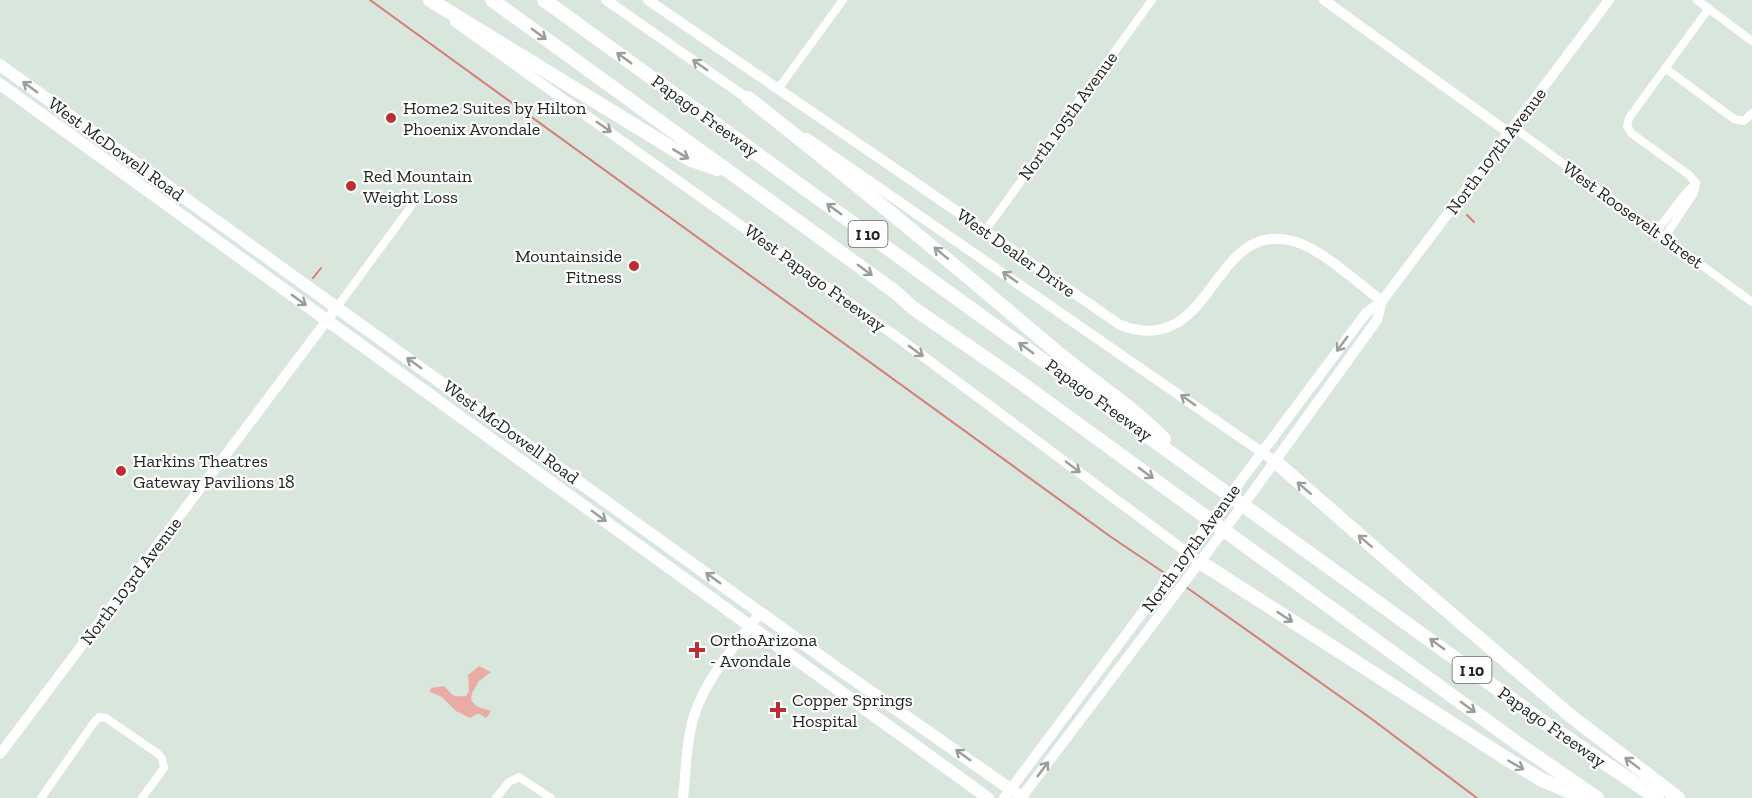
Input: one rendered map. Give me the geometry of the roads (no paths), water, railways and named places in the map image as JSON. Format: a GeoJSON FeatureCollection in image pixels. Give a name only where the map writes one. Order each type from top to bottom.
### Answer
{"type":"FeatureCollection","features":[{"type":"Feature","properties":{"kind":"highway"},"geometry":{"type":"LineString","coordinates":[[430,0],[691,160],[732,174]]}},
{"type":"Feature","properties":{"kind":"highway","name":"Papago Freeway"},"geometry":{"type":"LineString","coordinates":[[492,0],[894,291],[913,308],[1597,798]]}},
{"type":"Feature","properties":{"kind":"highway","name":"Papago Freeway"},"geometry":{"type":"LineString","coordinates":[[543,0],[1548,725],[1657,798]]}},
{"type":"Feature","properties":{"kind":"highway"},"geometry":{"type":"LineString","coordinates":[[748,98],[883,205],[1073,365],[1139,414],[1193,468]]}},
{"type":"Feature","properties":{"kind":"highway"},"geometry":{"type":"LineString","coordinates":[[1276,462],[1572,717],[1678,798]]}},
{"type":"Feature","properties":{"kind":"highway"},"geometry":{"type":"LineString","coordinates":[[1200,562],[1507,759],[1542,780],[1585,798]]}},
{"type":"Feature","properties":{"kind":"main road","name":"West Papago Freeway"},"geometry":{"type":"LineString","coordinates":[[425,0],[878,323],[1200,562]]}},
{"type":"Feature","properties":{"kind":"main road"},"geometry":{"type":"LineString","coordinates":[[606,0],[863,175],[1276,462]]}},
{"type":"Feature","properties":{"kind":"main road","name":"West Dealer Drive"},"geometry":{"type":"LineString","coordinates":[[648,0],[1120,325],[1137,330],[1158,330],[1177,324],[1193,311],[1226,266],[1240,252],[1250,245],[1274,238],[1296,242],[1312,249],[1382,302]]}},
{"type":"Feature","properties":{"kind":"main road","name":"West Roosevelt Street"},"geometry":{"type":"LineString","coordinates":[[1324,0],[1511,130]]}},
{"type":"Feature","properties":{"kind":"main road","name":"North 107th Avenue"},"geometry":{"type":"LineString","coordinates":[[1007,794],[1366,313],[1382,302],[1609,0]]}},
{"type":"Feature","properties":{"kind":"main road","name":"West McDowell Road"},"geometry":{"type":"LineString","coordinates":[[0,65],[761,612],[1007,794],[1022,798]]}},
{"type":"Feature","properties":{"kind":"main road","name":"West McDowell Road"},"geometry":{"type":"LineString","coordinates":[[0,84],[987,798]]}},
{"type":"Feature","properties":{"kind":"main road"},"geometry":{"type":"LineString","coordinates":[[128,176],[150,183],[203,222],[217,222]]}},
{"type":"Feature","properties":{"kind":"main road"},"geometry":{"type":"LineString","coordinates":[[210,235],[214,232],[222,234],[250,254],[278,265]]}},
{"type":"Feature","properties":{"kind":"main road","name":"North 107th Avenue"},"geometry":{"type":"LineString","coordinates":[[1022,798],[1276,462],[1377,320],[1382,302]]}},
{"type":"Feature","properties":{"kind":"main road","name":"North 103rd Avenue"},"geometry":{"type":"LineString","coordinates":[[0,754],[337,307]]}},
{"type":"Feature","properties":{"kind":"main road"},"geometry":{"type":"LineString","coordinates":[[683,798],[688,747],[696,710],[718,669],[761,612]]}},
{"type":"Feature","properties":{"kind":"main road"},"geometry":{"type":"LineString","coordinates":[[1104,689],[1105,678],[1140,626],[1139,619]]}},
{"type":"Feature","properties":{"kind":"main road"},"geometry":{"type":"LineString","coordinates":[[1073,729],[1077,716],[1094,690],[1092,681]]}},
{"type":"Feature","properties":{"kind":"street"},"geometry":{"type":"LineString","coordinates":[[778,89],[843,0]]}},
{"type":"Feature","properties":{"kind":"street","name":"North 105th Avenue"},"geometry":{"type":"LineString","coordinates":[[985,231],[1152,0]]}},
{"type":"Feature","properties":{"kind":"street"},"geometry":{"type":"LineString","coordinates":[[1697,0],[1752,40]]}},
{"type":"Feature","properties":{"kind":"street"},"geometry":{"type":"LineString","coordinates":[[1660,235],[1685,200],[1694,194],[1696,183],[1689,175],[1631,133],[1627,126],[1629,118],[1708,9]]}},
{"type":"Feature","properties":{"kind":"street"},"geometry":{"type":"LineString","coordinates":[[1665,68],[1734,119],[1744,121],[1752,113]]}},
{"type":"Feature","properties":{"kind":"street","name":"West Roosevelt Street"},"geometry":{"type":"LineString","coordinates":[[1511,130],[1752,302]]}},
{"type":"Feature","properties":{"kind":"street","name":"North 103rd Avenue"},"geometry":{"type":"LineString","coordinates":[[337,307],[412,205]]}},
{"type":"Feature","properties":{"kind":"street"},"geometry":{"type":"LineString","coordinates":[[41,798],[99,717],[106,718],[157,753],[164,764],[161,774],[142,798]]}},
{"type":"Feature","properties":{"kind":"street"},"geometry":{"type":"LineString","coordinates":[[496,798],[509,782],[519,777],[551,798]]}},
{"type":"Feature","properties":{"kind":"waterway"},"geometry":{"type":"LineString","coordinates":[[370,0],[1111,537],[1166,574]]}},
{"type":"Feature","properties":{"kind":"waterway"},"geometry":{"type":"LineString","coordinates":[[1467,215],[1474,222]]}},
{"type":"Feature","properties":{"kind":"waterway"},"geometry":{"type":"LineString","coordinates":[[313,278],[321,268]]}},
{"type":"Feature","properties":{"kind":"waterway"},"geometry":{"type":"LineString","coordinates":[[1186,587],[1369,717],[1477,798]]}},
{"type":"Feature","properties":{"kind":"place","name":"Home2 Suites by Hilton Phoenix Avondale"},"geometry":{"type":"Point","coordinates":[391,118]}},
{"type":"Feature","properties":{"kind":"place","name":"Red Mountain Weight Loss"},"geometry":{"type":"Point","coordinates":[351,186]}},
{"type":"Feature","properties":{"kind":"place","name":"Mountainside Fitness"},"geometry":{"type":"Point","coordinates":[634,266]}},
{"type":"Feature","properties":{"kind":"place","name":"Harkins Theatres Gateway Pavilions 18"},"geometry":{"type":"Point","coordinates":[121,471]}},
{"type":"Feature","properties":{"kind":"place","name":"OrthoArizona - Avondale"},"geometry":{"type":"Point","coordinates":[697,650]}},
{"type":"Feature","properties":{"kind":"place","name":"Copper Springs Hospital"},"geometry":{"type":"Point","coordinates":[778,710]}}]}
